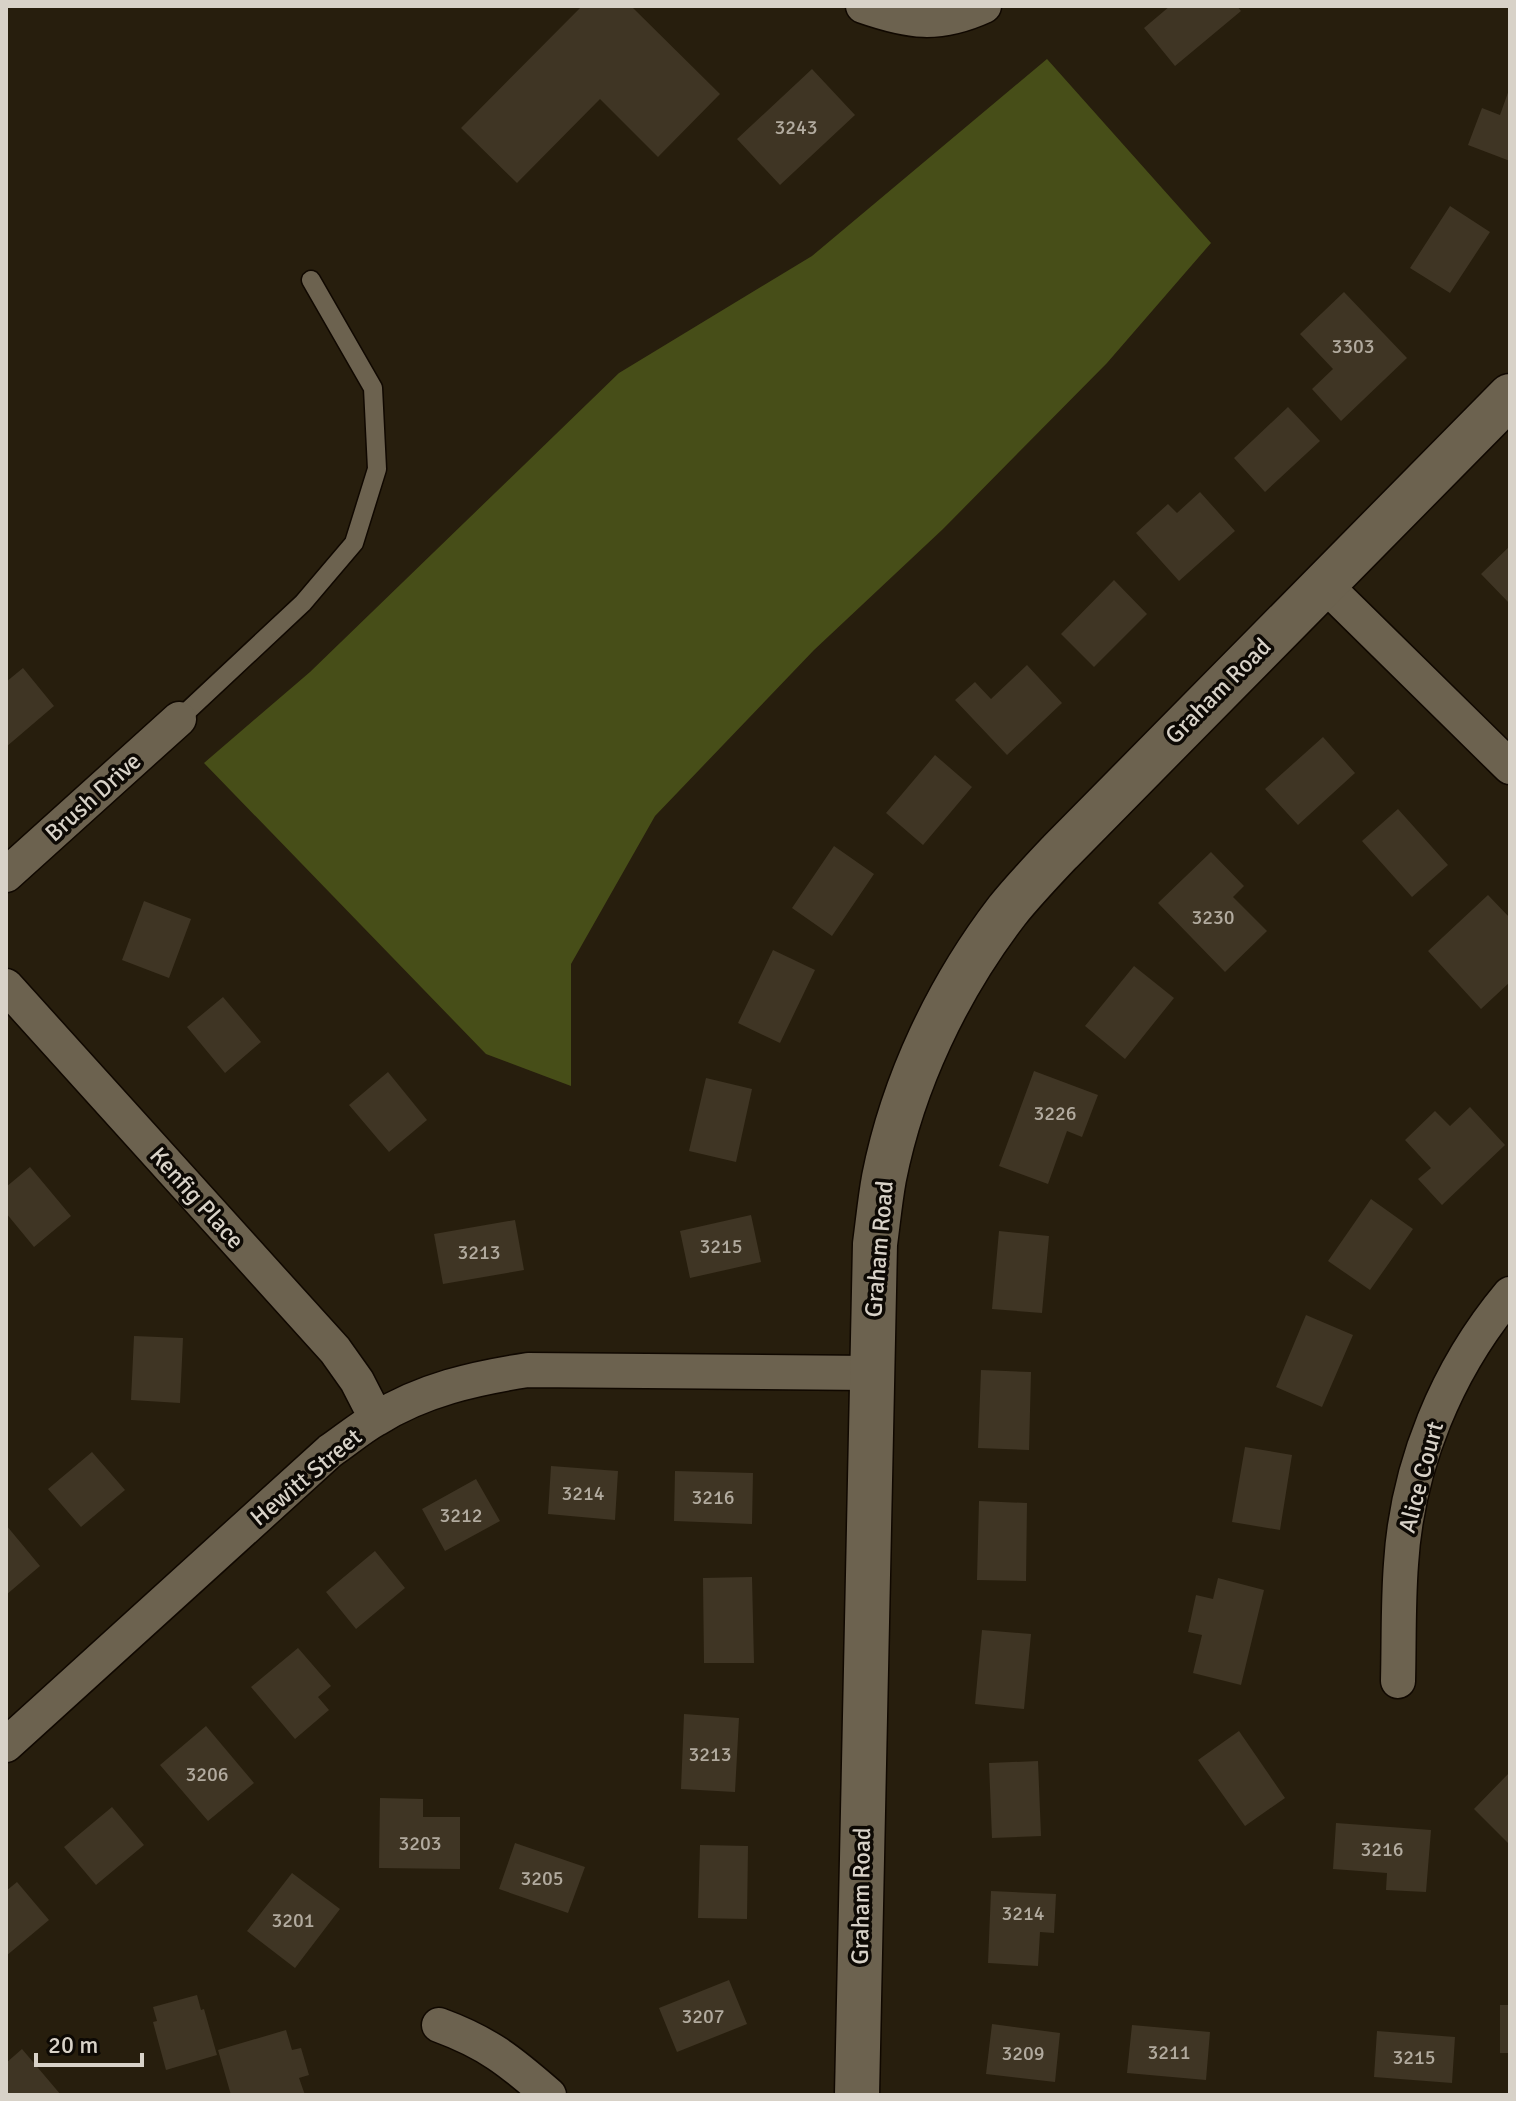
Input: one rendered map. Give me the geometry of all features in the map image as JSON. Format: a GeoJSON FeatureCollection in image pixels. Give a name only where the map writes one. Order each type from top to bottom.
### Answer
{"type":"FeatureCollection","features":[{"type":"Feature","properties":{"kind":"street"},"geometry":{"type":"LineString","coordinates":[[863,6],[897,18],[927,22],[963,15],[984,6]]}},
{"type":"Feature","properties":{"kind":"street","name":"Graham Road"},"geometry":{"type":"LineString","coordinates":[[857,2095],[875,1244],[885,1176],[903,1107],[924,1052],[965,973],[1007,911],[1060,852],[1510,396]]}},
{"type":"Feature","properties":{"kind":"street"},"geometry":{"type":"LineString","coordinates":[[1324,584],[1510,767]]}},
{"type":"Feature","properties":{"kind":"street","name":"Brush Drive"},"geometry":{"type":"LineString","coordinates":[[6,875],[179,719]]}},
{"type":"Feature","properties":{"kind":"street","name":"Kenfig Place"},"geometry":{"type":"LineString","coordinates":[[6,986],[335,1350],[357,1381],[376,1418]]}},
{"type":"Feature","properties":{"kind":"street","name":"Alice Court"},"geometry":{"type":"LineString","coordinates":[[1398,1681],[1401,1562],[1412,1493],[1431,1427],[1457,1370],[1492,1315],[1510,1294]]}},
{"type":"Feature","properties":{"kind":"street","name":"Hewitt Street"},"geometry":{"type":"LineString","coordinates":[[6,1745],[330,1451],[376,1418],[413,1399],[478,1377],[528,1370],[871,1373]]}},
{"type":"Feature","properties":{"kind":"street"},"geometry":{"type":"LineString","coordinates":[[439,2025],[470,2036],[507,2058],[549,2095]]}},
{"type":"Feature","properties":{"kind":"lane"},"geometry":{"type":"LineString","coordinates":[[179,719],[303,603],[354,543],[377,469],[373,388],[311,280]]}},
{"type":"Feature","properties":{"kind":"green space"},"geometry":{"type":"Polygon","coordinates":[[[1047,59],[1211,243],[1107,363],[943,529],[814,650],[655,816],[571,964],[571,1086],[486,1054],[204,763],[310,672],[619,373],[812,256],[1047,59]]]}},
{"type":"Feature","properties":{"kind":"building"},"geometry":{"type":"Polygon","coordinates":[[[582,6],[631,6],[720,94],[658,157],[600,99],[517,183],[461,128],[582,6]]]}},
{"type":"Feature","properties":{"kind":"building"},"geometry":{"type":"Polygon","coordinates":[[[1170,6],[1237,6],[1241,11],[1175,66],[1144,28],[1170,6]]]}},
{"type":"Feature","properties":{"kind":"building"},"geometry":{"type":"Polygon","coordinates":[[[812,69],[855,115],[780,185],[737,139],[812,69]]]}},
{"type":"Feature","properties":{"kind":"building"},"geometry":{"type":"Polygon","coordinates":[[[1510,87],[1510,161],[1468,145],[1482,108],[1500,115],[1510,87]]]}},
{"type":"Feature","properties":{"kind":"building"},"geometry":{"type":"Polygon","coordinates":[[[1450,206],[1490,232],[1450,293],[1410,268],[1450,206]]]}},
{"type":"Feature","properties":{"kind":"building"},"geometry":{"type":"Polygon","coordinates":[[[1344,292],[1407,358],[1341,421],[1312,389],[1333,369],[1300,334],[1344,292]]]}},
{"type":"Feature","properties":{"kind":"building"},"geometry":{"type":"Polygon","coordinates":[[[1288,407],[1320,441],[1265,492],[1234,458],[1288,407]]]}},
{"type":"Feature","properties":{"kind":"building"},"geometry":{"type":"Polygon","coordinates":[[[1200,492],[1235,531],[1179,581],[1136,533],[1168,504],[1177,513],[1200,492]]]}},
{"type":"Feature","properties":{"kind":"building"},"geometry":{"type":"Polygon","coordinates":[[[1510,546],[1510,604],[1481,574],[1510,546]]]}},
{"type":"Feature","properties":{"kind":"building"},"geometry":{"type":"Polygon","coordinates":[[[1114,580],[1147,614],[1094,667],[1061,634],[1114,580]]]}},
{"type":"Feature","properties":{"kind":"building"},"geometry":{"type":"Polygon","coordinates":[[[1027,665],[1062,703],[1007,755],[955,700],[975,682],[991,699],[1027,665]]]}},
{"type":"Feature","properties":{"kind":"building"},"geometry":{"type":"Polygon","coordinates":[[[23,668],[54,706],[6,747],[6,682],[23,668]]]}},
{"type":"Feature","properties":{"kind":"building"},"geometry":{"type":"Polygon","coordinates":[[[1323,737],[1355,773],[1298,825],[1265,789],[1323,737]]]}},
{"type":"Feature","properties":{"kind":"building"},"geometry":{"type":"Polygon","coordinates":[[[935,755],[972,787],[923,845],[886,813],[935,755]]]}},
{"type":"Feature","properties":{"kind":"building"},"geometry":{"type":"Polygon","coordinates":[[[1398,809],[1448,865],[1412,897],[1362,841],[1398,809]]]}},
{"type":"Feature","properties":{"kind":"building"},"geometry":{"type":"Polygon","coordinates":[[[834,846],[874,874],[832,936],[792,908],[834,846]]]}},
{"type":"Feature","properties":{"kind":"building"},"geometry":{"type":"Polygon","coordinates":[[[1211,852],[1244,886],[1233,897],[1267,931],[1225,972],[1158,903],[1211,852]]]}},
{"type":"Feature","properties":{"kind":"building"},"geometry":{"type":"Polygon","coordinates":[[[1488,895],[1510,918],[1510,982],[1481,1009],[1428,951],[1488,895]]]}},
{"type":"Feature","properties":{"kind":"building"},"geometry":{"type":"Polygon","coordinates":[[[144,901],[191,919],[169,978],[122,960],[144,901]]]}},
{"type":"Feature","properties":{"kind":"building"},"geometry":{"type":"Polygon","coordinates":[[[773,950],[815,970],[780,1043],[738,1023],[773,950]]]}},
{"type":"Feature","properties":{"kind":"building"},"geometry":{"type":"Polygon","coordinates":[[[1134,966],[1174,998],[1125,1059],[1085,1026],[1134,966]]]}},
{"type":"Feature","properties":{"kind":"building"},"geometry":{"type":"Polygon","coordinates":[[[223,997],[261,1042],[225,1073],[187,1027],[223,997]]]}},
{"type":"Feature","properties":{"kind":"building"},"geometry":{"type":"Polygon","coordinates":[[[1034,1071],[1098,1095],[1082,1137],[1067,1131],[1048,1184],[999,1166],[1034,1071]]]}},
{"type":"Feature","properties":{"kind":"building"},"geometry":{"type":"Polygon","coordinates":[[[388,1072],[427,1120],[389,1152],[349,1105],[388,1072]]]}},
{"type":"Feature","properties":{"kind":"building"},"geometry":{"type":"Polygon","coordinates":[[[706,1078],[752,1089],[736,1162],[689,1151],[706,1078]]]}},
{"type":"Feature","properties":{"kind":"building"},"geometry":{"type":"Polygon","coordinates":[[[1470,1107],[1505,1145],[1442,1205],[1418,1179],[1431,1168],[1405,1140],[1435,1111],[1450,1126],[1470,1107]]]}},
{"type":"Feature","properties":{"kind":"building"},"geometry":{"type":"Polygon","coordinates":[[[30,1167],[71,1216],[34,1247],[6,1213],[6,1187],[30,1167]]]}},
{"type":"Feature","properties":{"kind":"building"},"geometry":{"type":"Polygon","coordinates":[[[1371,1199],[1413,1229],[1370,1290],[1328,1261],[1371,1199]]]}},
{"type":"Feature","properties":{"kind":"building"},"geometry":{"type":"Polygon","coordinates":[[[751,1215],[761,1262],[690,1278],[680,1231],[751,1215]]]}},
{"type":"Feature","properties":{"kind":"building"},"geometry":{"type":"Polygon","coordinates":[[[515,1220],[524,1270],[443,1284],[434,1234],[515,1220]]]}},
{"type":"Feature","properties":{"kind":"building"},"geometry":{"type":"Polygon","coordinates":[[[999,1231],[1049,1236],[1042,1313],[992,1309],[999,1231]]]}},
{"type":"Feature","properties":{"kind":"building"},"geometry":{"type":"Polygon","coordinates":[[[1306,1315],[1353,1335],[1322,1407],[1276,1387],[1306,1315]]]}},
{"type":"Feature","properties":{"kind":"building"},"geometry":{"type":"Polygon","coordinates":[[[134,1336],[183,1338],[180,1403],[131,1400],[134,1336]]]}},
{"type":"Feature","properties":{"kind":"building"},"geometry":{"type":"Polygon","coordinates":[[[981,1370],[1031,1372],[1029,1450],[978,1448],[981,1370]]]}},
{"type":"Feature","properties":{"kind":"building"},"geometry":{"type":"Polygon","coordinates":[[[1245,1447],[1292,1455],[1280,1530],[1232,1522],[1245,1447]]]}},
{"type":"Feature","properties":{"kind":"building"},"geometry":{"type":"Polygon","coordinates":[[[92,1452],[125,1490],[81,1527],[48,1489],[92,1452]]]}},
{"type":"Feature","properties":{"kind":"building"},"geometry":{"type":"Polygon","coordinates":[[[551,1466],[618,1471],[615,1520],[548,1514],[551,1466]]]}},
{"type":"Feature","properties":{"kind":"building"},"geometry":{"type":"Polygon","coordinates":[[[675,1471],[753,1473],[752,1524],[674,1521],[675,1471]]]}},
{"type":"Feature","properties":{"kind":"building"},"geometry":{"type":"Polygon","coordinates":[[[476,1479],[500,1521],[445,1551],[422,1509],[476,1479]]]}},
{"type":"Feature","properties":{"kind":"building"},"geometry":{"type":"Polygon","coordinates":[[[979,1501],[1027,1503],[1026,1581],[977,1580],[979,1501]]]}},
{"type":"Feature","properties":{"kind":"building"},"geometry":{"type":"Polygon","coordinates":[[[6,1525],[40,1566],[6,1595],[6,1525]]]}},
{"type":"Feature","properties":{"kind":"building"},"geometry":{"type":"Polygon","coordinates":[[[375,1551],[405,1588],[356,1629],[326,1592],[375,1551]]]}},
{"type":"Feature","properties":{"kind":"building"},"geometry":{"type":"Polygon","coordinates":[[[752,1577],[754,1663],[704,1663],[703,1578],[752,1577]]]}},
{"type":"Feature","properties":{"kind":"building"},"geometry":{"type":"Polygon","coordinates":[[[1218,1578],[1264,1590],[1241,1685],[1193,1673],[1202,1635],[1188,1632],[1196,1595],[1213,1599],[1218,1578]]]}},
{"type":"Feature","properties":{"kind":"building"},"geometry":{"type":"Polygon","coordinates":[[[982,1630],[1031,1634],[1024,1709],[975,1704],[982,1630]]]}},
{"type":"Feature","properties":{"kind":"building"},"geometry":{"type":"Polygon","coordinates":[[[298,1648],[331,1686],[318,1697],[329,1710],[295,1739],[251,1687],[298,1648]]]}},
{"type":"Feature","properties":{"kind":"building"},"geometry":{"type":"Polygon","coordinates":[[[684,1714],[739,1718],[735,1792],[681,1789],[684,1714]]]}},
{"type":"Feature","properties":{"kind":"building"},"geometry":{"type":"Polygon","coordinates":[[[206,1726],[254,1783],[208,1821],[160,1765],[206,1726]]]}},
{"type":"Feature","properties":{"kind":"building"},"geometry":{"type":"Polygon","coordinates":[[[1239,1731],[1285,1798],[1245,1826],[1198,1760],[1239,1731]]]}},
{"type":"Feature","properties":{"kind":"building"},"geometry":{"type":"Polygon","coordinates":[[[1038,1761],[1041,1836],[992,1838],[989,1763],[1038,1761]]]}},
{"type":"Feature","properties":{"kind":"building"},"geometry":{"type":"Polygon","coordinates":[[[1510,1772],[1510,1845],[1474,1809],[1510,1772]]]}},
{"type":"Feature","properties":{"kind":"building"},"geometry":{"type":"Polygon","coordinates":[[[380,1798],[423,1799],[423,1817],[460,1817],[460,1869],[379,1868],[380,1798]]]}},
{"type":"Feature","properties":{"kind":"building"},"geometry":{"type":"Polygon","coordinates":[[[112,1807],[144,1845],[96,1885],[64,1847],[112,1807]]]}},
{"type":"Feature","properties":{"kind":"building"},"geometry":{"type":"Polygon","coordinates":[[[1336,1823],[1431,1830],[1426,1892],[1386,1890],[1387,1873],[1333,1869],[1336,1823]]]}},
{"type":"Feature","properties":{"kind":"building"},"geometry":{"type":"Polygon","coordinates":[[[515,1843],[585,1867],[568,1913],[499,1889],[515,1843]]]}},
{"type":"Feature","properties":{"kind":"building"},"geometry":{"type":"Polygon","coordinates":[[[700,1845],[748,1846],[747,1919],[698,1918],[700,1845]]]}},
{"type":"Feature","properties":{"kind":"building"},"geometry":{"type":"Polygon","coordinates":[[[292,1873],[340,1909],[295,1968],[247,1931],[292,1873]]]}},
{"type":"Feature","properties":{"kind":"building"},"geometry":{"type":"Polygon","coordinates":[[[17,1882],[49,1920],[6,1956],[6,1891],[17,1882]]]}},
{"type":"Feature","properties":{"kind":"building"},"geometry":{"type":"Polygon","coordinates":[[[991,1891],[1056,1894],[1054,1933],[1040,1932],[1038,1966],[988,1963],[991,1891]]]}},
{"type":"Feature","properties":{"kind":"building"},"geometry":{"type":"Polygon","coordinates":[[[729,1980],[747,2024],[677,2052],[659,2008],[729,1980]]]}},
{"type":"Feature","properties":{"kind":"building"},"geometry":{"type":"Polygon","coordinates":[[[197,1995],[217,2055],[166,2070],[153,2022],[157,2021],[153,2007],[197,1995]]]}},
{"type":"Feature","properties":{"kind":"building"},"geometry":{"type":"Polygon","coordinates":[[[1500,2005],[1510,2005],[1510,2053],[1500,2053],[1500,2005]]]}},
{"type":"Feature","properties":{"kind":"building"},"geometry":{"type":"Polygon","coordinates":[[[992,2024],[1060,2033],[1055,2082],[986,2074],[992,2024]]]}},
{"type":"Feature","properties":{"kind":"building"},"geometry":{"type":"Polygon","coordinates":[[[1132,2025],[1210,2032],[1206,2080],[1127,2073],[1132,2025]]]}},
{"type":"Feature","properties":{"kind":"building"},"geometry":{"type":"Polygon","coordinates":[[[286,2030],[292,2050],[301,2048],[309,2075],[299,2078],[305,2095],[231,2095],[218,2050],[286,2030]]]}},
{"type":"Feature","properties":{"kind":"building"},"geometry":{"type":"Polygon","coordinates":[[[1377,2031],[1455,2037],[1452,2083],[1374,2077],[1377,2031]]]}},
{"type":"Feature","properties":{"kind":"building"},"geometry":{"type":"Polygon","coordinates":[[[22,2049],[61,2095],[6,2095],[6,2063],[22,2049]]]}}]}
